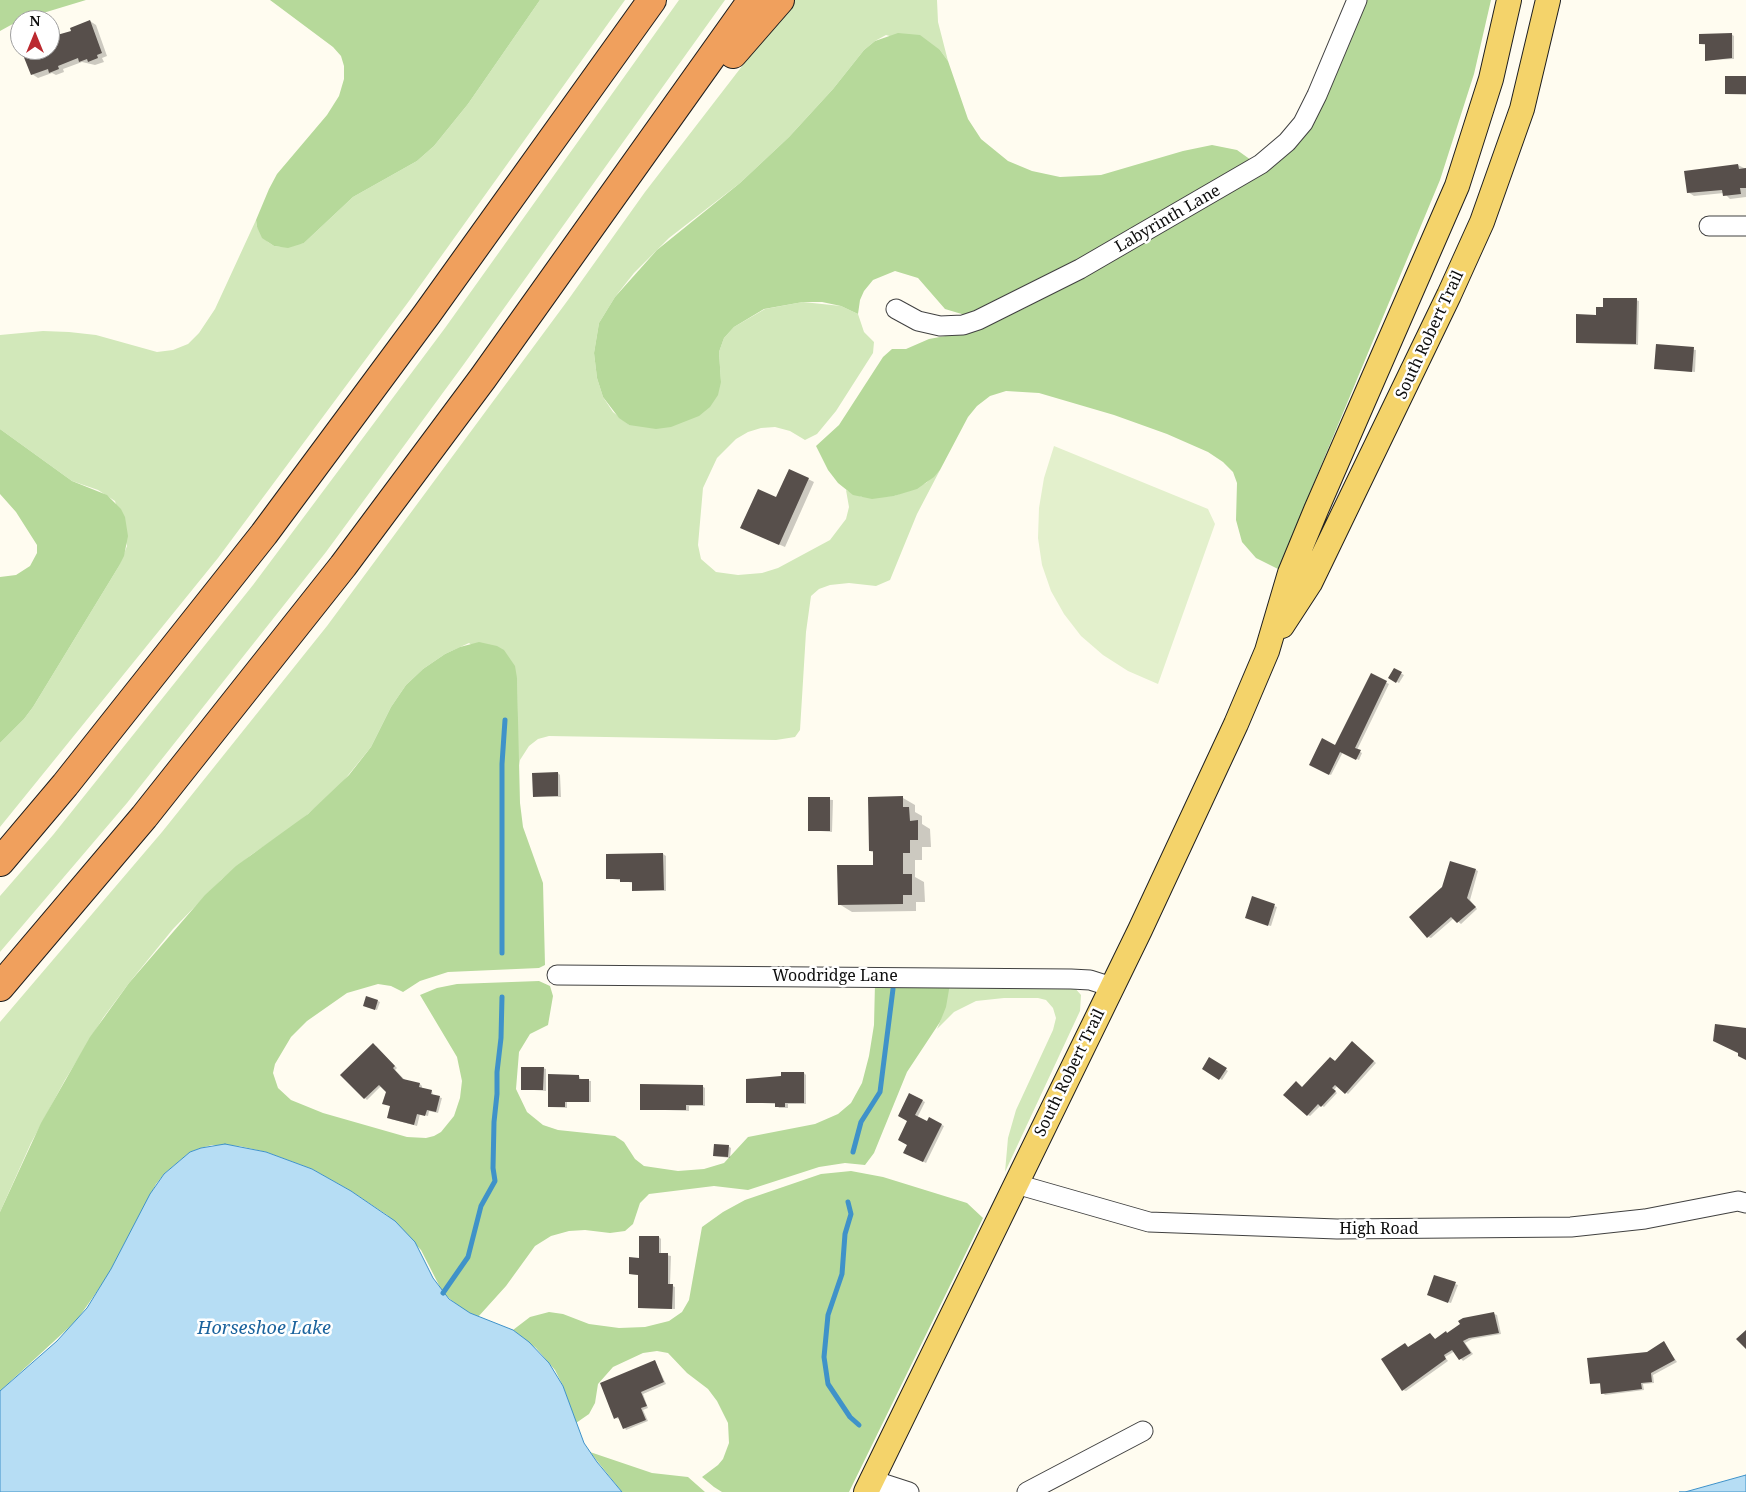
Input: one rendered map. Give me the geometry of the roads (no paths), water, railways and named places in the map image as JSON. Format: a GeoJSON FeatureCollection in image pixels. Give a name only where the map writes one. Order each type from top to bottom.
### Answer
{"type":"FeatureCollection","features":[{"type":"Feature","properties":{"kind":"highway"},"geometry":{"type":"LineString","coordinates":[[0,862],[65,785],[264,534],[432,306],[652,0]]}},
{"type":"Feature","properties":{"kind":"highway"},"geometry":{"type":"LineString","coordinates":[[0,987],[144,817],[338,573],[482,378],[752,0]]}},
{"type":"Feature","properties":{"kind":"highway"},"geometry":{"type":"LineString","coordinates":[[625,178],[780,0]]}},
{"type":"Feature","properties":{"kind":"main road","name":"South Robert Trail"},"geometry":{"type":"LineString","coordinates":[[869,1486],[1191,824],[1266,651],[1290,573],[1457,186],[1491,79],[1509,0]]}},
{"type":"Feature","properties":{"kind":"main road","name":"South Robert Trail"},"geometry":{"type":"LineString","coordinates":[[1266,651],[1310,583],[1449,295],[1482,222],[1522,110],[1548,0]]}},
{"type":"Feature","properties":{"kind":"street","name":"Labyrinth Lane"},"geometry":{"type":"LineString","coordinates":[[896,309],[918,321],[940,326],[963,325],[978,320],[1080,269],[1261,164],[1287,142],[1303,123],[1317,95],[1356,0]]}},
{"type":"Feature","properties":{"kind":"street"},"geometry":{"type":"LineString","coordinates":[[1709,226],[1746,226]]}},
{"type":"Feature","properties":{"kind":"street","name":"Woodridge Lane"},"geometry":{"type":"LineString","coordinates":[[557,975],[1071,979],[1090,980],[1112,987]]}},
{"type":"Feature","properties":{"kind":"street","name":"High Road"},"geometry":{"type":"LineString","coordinates":[[1016,1184],[1150,1222],[1337,1230],[1571,1227],[1645,1219],[1738,1201],[1746,1202]]}},
{"type":"Feature","properties":{"kind":"street"},"geometry":{"type":"LineString","coordinates":[[1027,1492],[1143,1431]]}},
{"type":"Feature","properties":{"kind":"street"},"geometry":{"type":"LineString","coordinates":[[869,1486],[909,1492]]}},
{"type":"Feature","properties":{"kind":"water","name":"Horseshoe Lake"},"geometry":{"type":"Polygon","coordinates":[[[225,1144],[266,1152],[312,1169],[351,1191],[395,1221],[415,1242],[433,1278],[449,1299],[470,1313],[513,1330],[529,1342],[549,1363],[563,1386],[584,1443],[622,1492],[0,1492],[0,1391],[57,1341],[87,1308],[111,1269],[150,1194],[164,1174],[190,1152],[225,1144]]]}},
{"type":"Feature","properties":{"kind":"water"},"geometry":{"type":"Polygon","coordinates":[[[1746,1475],[1746,1492],[1685,1492],[1746,1475]]]}},
{"type":"Feature","properties":{"kind":"waterway"},"geometry":{"type":"LineString","coordinates":[[502,953],[502,764],[505,720]]}},
{"type":"Feature","properties":{"kind":"waterway"},"geometry":{"type":"LineString","coordinates":[[853,1152],[861,1122],[880,1092],[893,989]]}},
{"type":"Feature","properties":{"kind":"waterway"},"geometry":{"type":"LineString","coordinates":[[443,1293],[468,1257],[481,1206],[495,1181],[493,1168],[494,1122],[501,1038],[502,997]]}},
{"type":"Feature","properties":{"kind":"waterway"},"geometry":{"type":"LineString","coordinates":[[848,1202],[851,1214],[845,1234],[842,1274],[828,1315],[824,1357],[828,1384],[850,1417],[859,1425]]}}]}
